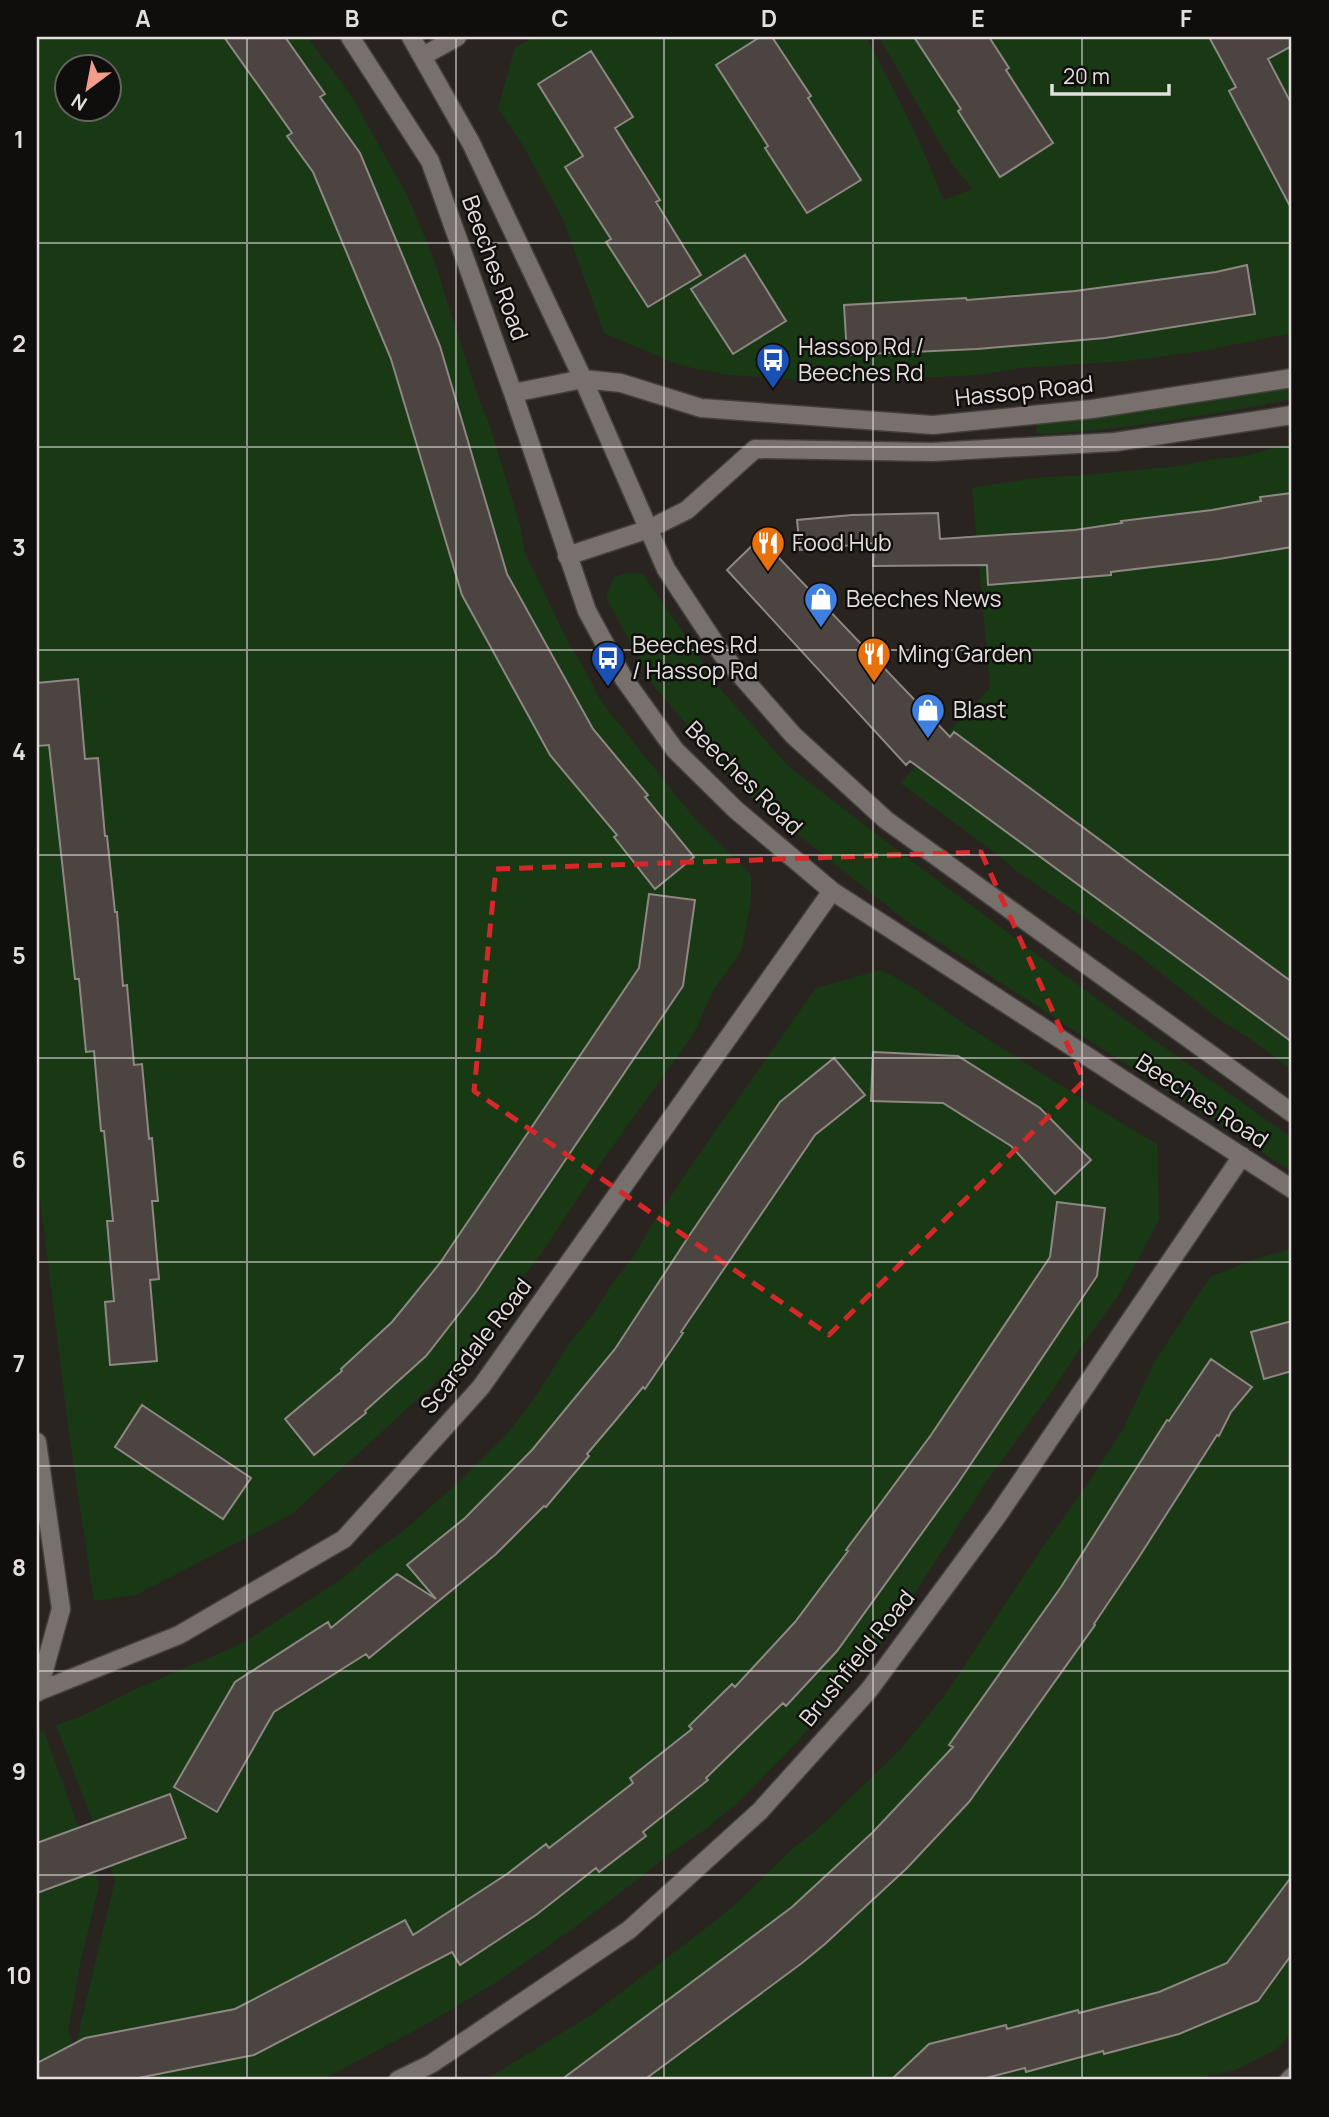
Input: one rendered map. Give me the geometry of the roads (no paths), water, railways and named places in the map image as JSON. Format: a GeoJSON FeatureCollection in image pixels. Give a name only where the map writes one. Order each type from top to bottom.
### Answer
{"type":"FeatureCollection","features":[{"type":"Feature","properties":{"kind":"street","name":"Beeches Road"},"geometry":{"type":"LineString","coordinates":[[350,37],[430,161],[587,611],[624,679],[676,750],[736,810],[832,891],[1292,1189]]}},
{"type":"Feature","properties":{"kind":"street","name":"Beeches Road"},"geometry":{"type":"LineString","coordinates":[[411,37],[471,143],[583,379],[666,569],[722,654],[793,735],[875,810],[1292,1112]]}},
{"type":"Feature","properties":{"kind":"street"},"geometry":{"type":"LineString","coordinates":[[423,55],[457,37]]}},
{"type":"Feature","properties":{"kind":"street","name":"Hassop Road"},"geometry":{"type":"LineString","coordinates":[[513,393],[583,379],[621,383],[701,408],[933,425],[1092,409],[1292,378]]}},
{"type":"Feature","properties":{"kind":"street"},"geometry":{"type":"LineString","coordinates":[[567,555],[649,529],[687,510],[755,449],[932,452],[1115,442],[1292,415]]}},
{"type":"Feature","properties":{"kind":"street","name":"Scarsdale Road"},"geometry":{"type":"LineString","coordinates":[[37,1692],[179,1635],[344,1539],[481,1387],[832,891]]}},
{"type":"Feature","properties":{"kind":"street","name":"Brushfield Road"},"geometry":{"type":"LineString","coordinates":[[398,2080],[431,2064],[629,1930],[760,1811],[869,1690],[998,1515],[1242,1156]]}},
{"type":"Feature","properties":{"kind":"street"},"geometry":{"type":"LineString","coordinates":[[37,1443],[61,1609],[37,1692]]}},
{"type":"Feature","properties":{"kind":"place","name":"Hassop Rd / Beeches Rd"},"geometry":{"type":"Point","coordinates":[773,390]}},
{"type":"Feature","properties":{"kind":"place","name":"Food Hub"},"geometry":{"type":"Point","coordinates":[768,573]}},
{"type":"Feature","properties":{"kind":"place","name":"Beeches News"},"geometry":{"type":"Point","coordinates":[821,629]}},
{"type":"Feature","properties":{"kind":"place","name":"Ming Garden"},"geometry":{"type":"Point","coordinates":[874,684]}},
{"type":"Feature","properties":{"kind":"place","name":"Beeches Rd / Hassop Rd"},"geometry":{"type":"Point","coordinates":[608,688]}},
{"type":"Feature","properties":{"kind":"place","name":"Blast"},"geometry":{"type":"Point","coordinates":[928,740]}}]}
